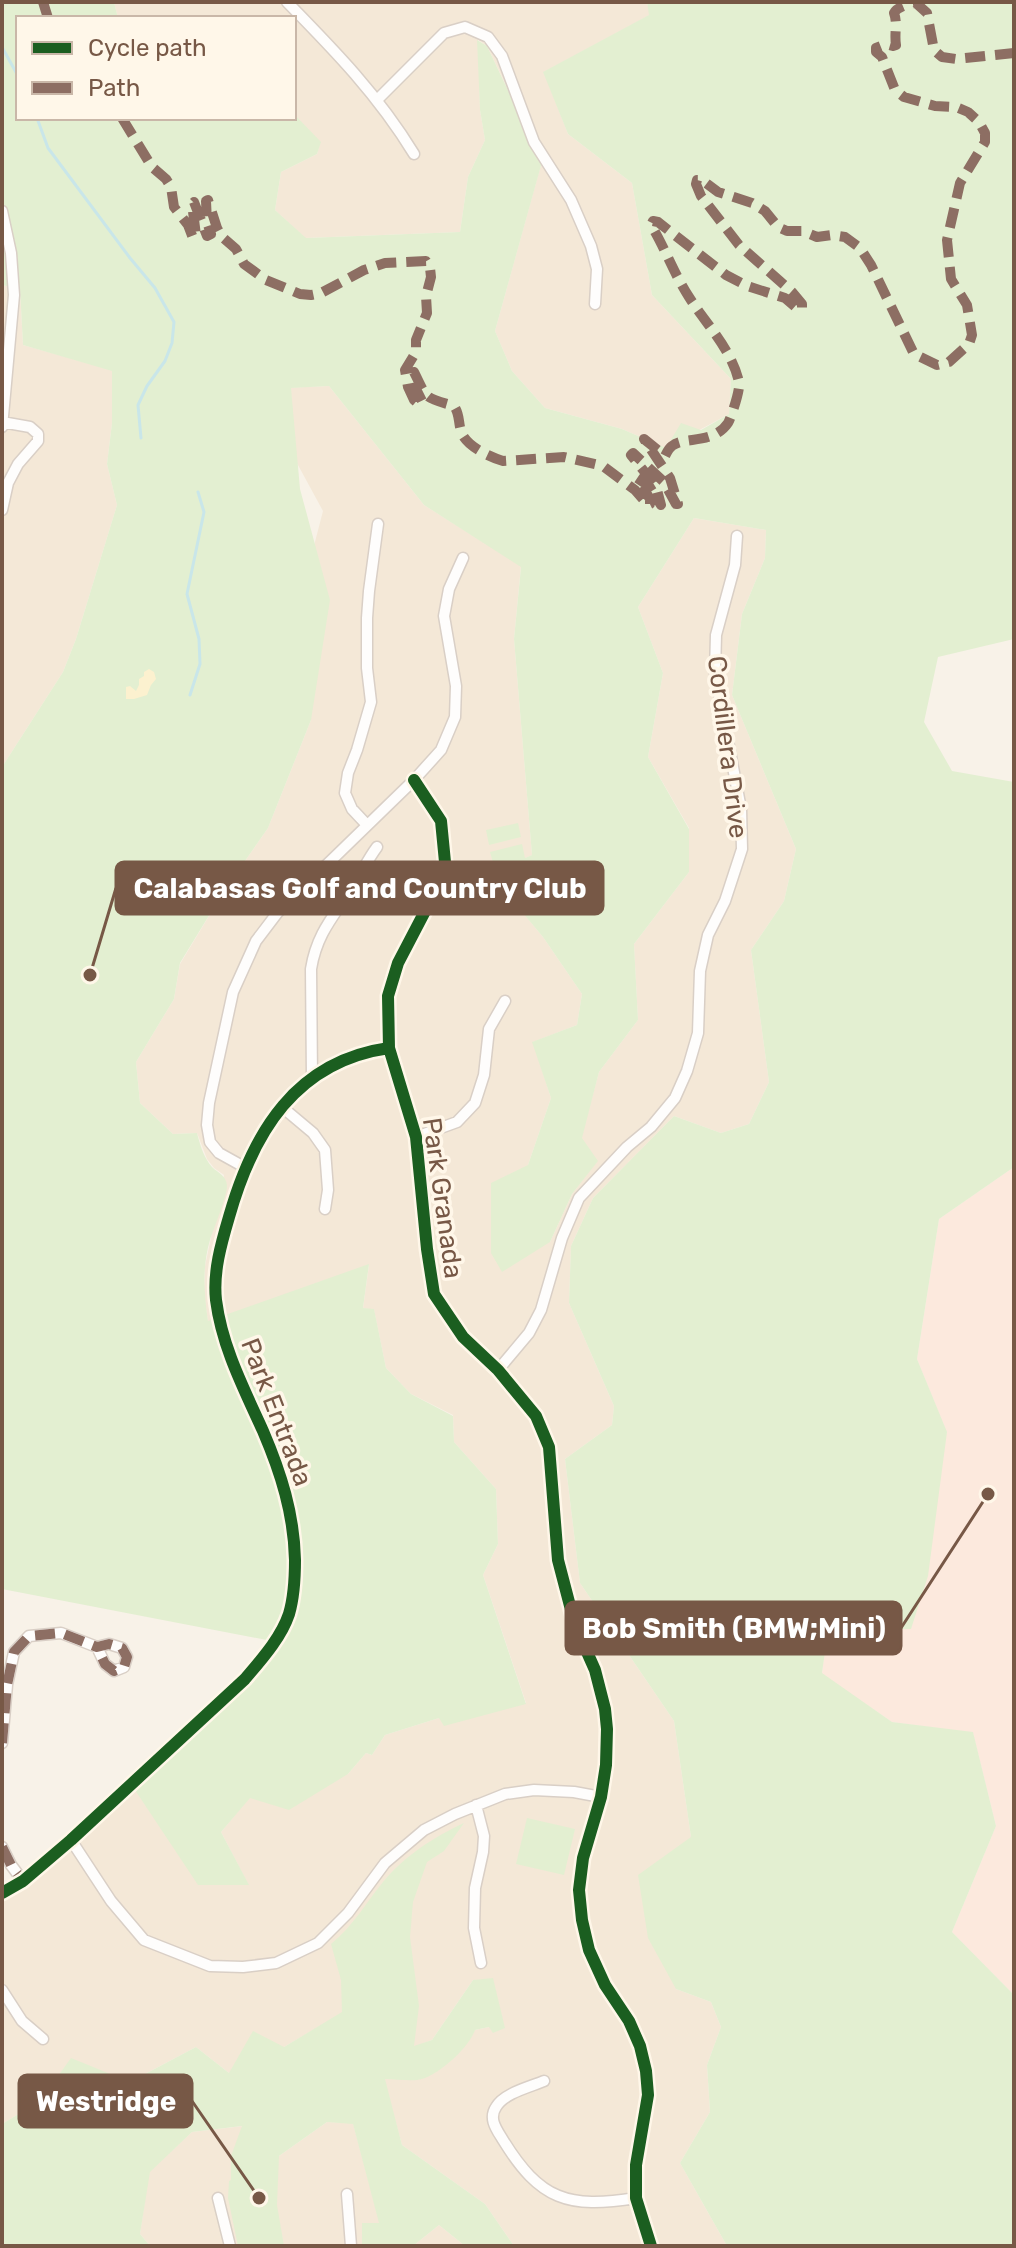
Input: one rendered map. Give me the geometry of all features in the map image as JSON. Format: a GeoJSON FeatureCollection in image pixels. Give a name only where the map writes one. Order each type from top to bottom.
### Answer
{"type":"FeatureCollection","features":[{"type":"Feature","properties":{"kind":"street"},"geometry":{"type":"LineString","coordinates":[[287,2],[378,99],[414,154]]}},
{"type":"Feature","properties":{"kind":"street"},"geometry":{"type":"LineString","coordinates":[[378,99],[444,33],[465,27],[488,37],[502,56],[534,142],[571,200],[591,246],[597,269],[595,304]]}},
{"type":"Feature","properties":{"kind":"street"},"geometry":{"type":"LineString","coordinates":[[2,211],[11,253],[14,295],[7,330],[2,424],[30,427],[38,434],[38,441],[18,464],[8,483],[2,510]]}},
{"type":"Feature","properties":{"kind":"street"},"geometry":{"type":"LineString","coordinates":[[367,825],[352,809],[345,793],[348,773],[371,702],[367,618],[378,524]]}},
{"type":"Feature","properties":{"kind":"street","name":"Cordillera Drive"},"geometry":{"type":"LineString","coordinates":[[498,1370],[529,1333],[541,1310],[562,1238],[579,1198],[627,1147],[651,1127],[675,1098],[695,1046],[700,971],[708,935],[725,901],[742,849],[741,809],[715,673],[716,635],[735,565],[737,536]]}},
{"type":"Feature","properties":{"kind":"street"},"geometry":{"type":"LineString","coordinates":[[246,1168],[219,1153],[210,1142],[207,1125],[233,992],[256,941],[278,912],[441,750],[455,717],[456,686],[444,616],[449,589],[463,558]]}},
{"type":"Feature","properties":{"kind":"street","name":"Park Granada"},"geometry":{"type":"LineString","coordinates":[[414,780],[441,821],[445,862],[434,894],[398,963],[388,996],[389,1048],[416,1137],[434,1294],[463,1337],[498,1370],[536,1416],[549,1447],[558,1560],[575,1625],[595,1670],[605,1709],[606,1765],[601,1797],[583,1858],[579,1890],[582,1920],[589,1950],[605,1985],[629,2021],[646,2071],[648,2095],[636,2165],[636,2198],[651,2246]]}},
{"type":"Feature","properties":{"kind":"street"},"geometry":{"type":"LineString","coordinates":[[312,1078],[313,956],[322,932],[377,847]]}},
{"type":"Feature","properties":{"kind":"street"},"geometry":{"type":"LineString","coordinates":[[416,1137],[457,1122],[475,1103],[482,1087],[489,1029],[505,1001]]}},
{"type":"Feature","properties":{"kind":"street","name":"Park Entrada"},"geometry":{"type":"LineString","coordinates":[[2,1893],[23,1881],[71,1840],[245,1679],[270,1649],[288,1616],[295,1579],[290,1510],[264,1434],[225,1344],[216,1299],[216,1264],[236,1190],[266,1127],[282,1107],[300,1086],[325,1068],[348,1057],[389,1048]]}},
{"type":"Feature","properties":{"kind":"street"},"geometry":{"type":"LineString","coordinates":[[282,1107],[313,1133],[325,1150],[328,1190],[325,1209]]}},
{"type":"Feature","properties":{"kind":"street"},"geometry":{"type":"LineString","coordinates":[[2,1743],[7,1685],[14,1652],[29,1636],[61,1633],[97,1647]]}},
{"type":"Feature","properties":{"kind":"street"},"geometry":{"type":"LineString","coordinates":[[71,1840],[111,1901],[144,1940],[210,1966],[243,1967],[276,1963],[318,1943],[348,1913],[385,1863],[424,1830],[476,1805],[505,1794],[534,1790],[601,1797]]}},
{"type":"Feature","properties":{"kind":"street"},"geometry":{"type":"LineString","coordinates":[[476,1805],[484,1836],[475,1888],[474,1928],[481,1963]]}},
{"type":"Feature","properties":{"kind":"street"},"geometry":{"type":"LineString","coordinates":[[2,1847],[23,1881]]}},
{"type":"Feature","properties":{"kind":"street"},"geometry":{"type":"LineString","coordinates":[[2,1990],[22,2021],[43,2039]]}},
{"type":"Feature","properties":{"kind":"street"},"geometry":{"type":"LineString","coordinates":[[544,2081],[507,2097],[498,2103],[493,2113],[494,2125],[518,2164],[531,2179],[549,2192],[568,2200],[607,2203],[636,2198]]}},
{"type":"Feature","properties":{"kind":"street"},"geometry":{"type":"LineString","coordinates":[[347,2194],[351,2246]]}},
{"type":"Feature","properties":{"kind":"street"},"geometry":{"type":"LineString","coordinates":[[218,2198],[230,2246]]}},
{"type":"Feature","properties":{"kind":"shaded area"},"geometry":{"type":"Polygon","coordinates":[[[114,2],[647,2],[650,15],[544,72],[568,134],[632,183],[652,295],[731,379],[729,414],[666,448],[622,429],[545,408],[512,371],[495,331],[542,161],[487,46],[478,40],[480,110],[485,140],[468,177],[460,232],[305,238],[275,210],[281,172],[317,154],[320,143],[296,116],[296,16],[118,16],[114,2]]]}},
{"type":"Feature","properties":{"kind":"shaded area"},"geometry":{"type":"Polygon","coordinates":[[[2,285],[20,289],[23,345],[112,370],[112,423],[107,464],[117,505],[63,672],[2,767],[2,285]]]}},
{"type":"Feature","properties":{"kind":"shaded area"},"geometry":{"type":"Polygon","coordinates":[[[329,386],[424,505],[521,566],[514,639],[532,855],[492,875],[543,937],[582,994],[577,1025],[533,1042],[551,1098],[528,1165],[550,1242],[572,1194],[597,1161],[581,1138],[599,1072],[638,1020],[634,944],[689,872],[689,828],[648,757],[663,673],[638,607],[694,518],[766,530],[765,558],[742,614],[732,695],[796,849],[784,901],[751,950],[769,1082],[749,1124],[721,1133],[674,1116],[593,1198],[571,1246],[569,1303],[614,1406],[612,1425],[565,1459],[580,1583],[674,1721],[691,1837],[676,1989],[711,2002],[721,2027],[707,2065],[710,2112],[680,2163],[727,2246],[514,2246],[485,2204],[402,2145],[384,2079],[475,2030],[489,2027],[473,1980],[432,2040],[414,2047],[342,2013],[284,2047],[229,2073],[196,2047],[130,2082],[71,2059],[40,2101],[2,2124],[2,1893],[131,1784],[248,1884],[221,1832],[250,1797],[348,1774],[366,1753],[372,1755],[385,1735],[439,1718],[526,1703],[483,1575],[498,1544],[496,1489],[454,1442],[453,1415],[411,1394],[386,1368],[374,1310],[363,1308],[369,1265],[208,1322],[204,1294],[205,1266],[224,1175],[207,1159],[197,1133],[173,1134],[140,1103],[136,1062],[174,999],[180,964],[224,891],[268,828],[311,720],[308,569],[323,511],[280,432],[282,388],[329,386]]]}},
{"type":"Feature","properties":{"kind":"shaded area"},"geometry":{"type":"Polygon","coordinates":[[[1014,1167],[1014,1995],[952,1932],[996,1826],[973,1733],[892,1722],[822,1674],[827,1630],[947,1433],[917,1359],[939,1219],[1014,1167]]]}},
{"type":"Feature","properties":{"kind":"shaded area"},"geometry":{"type":"Polygon","coordinates":[[[327,2122],[353,2123],[380,2224],[362,2223],[362,2246],[150,2246],[140,2234],[149,2172],[192,2132],[243,2126],[279,2156],[327,2122]]]}},
{"type":"Feature","properties":{"kind":"shaded area"},"geometry":{"type":"Polygon","coordinates":[[[439,2225],[465,2246],[413,2246],[439,2225]]]}},
{"type":"Feature","properties":{"kind":"green space"},"geometry":{"type":"Polygon","coordinates":[[[2,2],[114,2],[118,16],[16,16],[16,120],[296,120],[296,116],[321,142],[317,154],[281,172],[275,210],[306,238],[460,232],[468,177],[485,140],[480,110],[477,40],[487,46],[542,162],[495,331],[512,371],[545,408],[622,429],[666,448],[681,423],[701,430],[729,414],[731,379],[652,295],[632,183],[568,134],[543,72],[649,15],[647,2],[1014,2],[1014,639],[938,657],[924,722],[952,771],[1014,782],[1014,1167],[939,1219],[917,1359],[947,1432],[928,1576],[911,1629],[828,1630],[822,1673],[892,1722],[973,1732],[996,1826],[952,1932],[1014,1995],[1014,2246],[727,2246],[680,2163],[710,2112],[707,2065],[721,2027],[711,2002],[676,1989],[648,1938],[638,1875],[691,1837],[674,1721],[580,1583],[565,1459],[612,1425],[614,1406],[569,1303],[571,1246],[593,1198],[674,1116],[721,1133],[749,1124],[769,1082],[751,950],[784,901],[796,849],[732,695],[742,614],[765,558],[766,530],[694,518],[638,607],[663,673],[648,757],[689,829],[689,872],[634,944],[638,1020],[599,1072],[582,1138],[598,1161],[572,1194],[550,1242],[502,1272],[491,1253],[491,1183],[528,1165],[551,1098],[532,1042],[577,1025],[582,994],[543,937],[491,875],[520,861],[494,866],[490,852],[522,844],[525,858],[532,855],[514,639],[521,567],[424,505],[329,386],[291,388],[300,489],[330,600],[311,720],[268,828],[224,891],[180,963],[174,999],[136,1062],[140,1103],[173,1134],[197,1133],[207,1160],[227,1183],[206,1260],[208,1321],[369,1264],[363,1308],[374,1309],[386,1368],[411,1394],[453,1416],[454,1442],[496,1489],[498,1544],[483,1575],[526,1704],[444,1726],[439,1718],[385,1735],[372,1755],[366,1753],[348,1774],[289,1810],[250,1798],[221,1832],[249,1885],[198,1885],[131,1784],[245,1679],[267,1640],[2,1589],[2,767],[63,672],[117,505],[107,464],[112,423],[112,371],[23,345],[20,289],[2,285],[2,2]]]}},
{"type":"Feature","properties":{"kind":"green space"},"geometry":{"type":"Polygon","coordinates":[[[518,823],[521,837],[489,845],[486,830],[518,823]]]}},
{"type":"Feature","properties":{"kind":"green space"},"geometry":{"type":"Polygon","coordinates":[[[527,1818],[575,1829],[564,1875],[516,1864],[527,1818]]]}},
{"type":"Feature","properties":{"kind":"green space"},"geometry":{"type":"Polygon","coordinates":[[[464,1823],[444,1851],[427,1862],[413,1902],[410,1937],[419,2006],[414,2046],[432,2040],[473,1980],[493,1978],[505,2028],[493,2033],[489,2027],[475,2030],[451,2061],[425,2078],[385,2079],[402,2145],[485,2204],[514,2246],[465,2246],[439,2225],[413,2246],[362,2246],[362,2223],[379,2223],[353,2124],[327,2122],[279,2156],[277,2205],[284,2246],[238,2246],[228,2198],[231,2156],[242,2126],[192,2132],[150,2172],[140,2234],[150,2246],[2,2246],[2,2124],[40,2101],[71,2058],[130,2082],[196,2047],[229,2073],[253,2031],[284,2047],[342,2012],[341,1980],[331,1944],[410,1855],[464,1823]]]}},
{"type":"Feature","properties":{"kind":"sand"},"geometry":{"type":"Polygon","coordinates":[[[149,669],[156,679],[147,695],[126,699],[126,687],[130,686],[136,691],[139,679],[149,669]]]}},
{"type":"Feature","properties":{"kind":"waterway"},"geometry":{"type":"LineString","coordinates":[[2,47],[16,72]]}},
{"type":"Feature","properties":{"kind":"waterway"},"geometry":{"type":"LineString","coordinates":[[38,120],[48,148],[155,288],[174,322],[172,343],[165,361],[138,405],[141,438]]}},
{"type":"Feature","properties":{"kind":"waterway"},"geometry":{"type":"LineString","coordinates":[[190,695],[200,664],[199,639],[187,594],[204,512],[198,492]]}},
{"type":"Feature","properties":{"kind":"marked path"},"geometry":{"type":"LineString","coordinates":[[43,2],[47,16]]}},
{"type":"Feature","properties":{"kind":"marked path"},"geometry":{"type":"LineString","coordinates":[[123,120],[152,167],[171,187],[174,207],[188,225],[193,238],[196,235],[194,202],[207,236],[211,234],[207,222],[208,200],[221,236],[236,249],[244,264],[266,280],[300,294],[311,295],[385,263],[426,261],[431,277],[426,296],[427,313],[416,340],[416,352],[405,370],[408,387],[420,405],[422,401],[412,381],[414,372],[428,396],[454,406],[463,436],[473,446],[503,461],[564,457],[603,466],[635,490],[648,505],[650,499],[637,478],[649,486],[661,505],[656,486],[631,455],[633,453],[664,482],[678,504],[670,478],[644,439],[665,456],[677,443],[707,437],[722,430],[728,423],[739,382],[725,348],[679,279],[651,225],[653,221],[726,275],[747,286],[785,298],[799,310],[802,304],[792,292],[739,245],[701,196],[697,180],[702,180],[718,192],[752,203],[765,211],[778,227],[787,231],[802,231],[817,237],[845,237],[860,248],[871,265],[914,354],[937,365],[949,362],[969,344],[972,335],[967,305],[951,279],[947,240],[960,183],[985,142],[985,133],[968,112],[904,97],[895,90],[876,48],[886,44],[896,45],[894,13],[916,3],[927,13],[934,50],[942,57],[956,59],[1014,53]]}},
{"type":"Feature","properties":{"kind":"marked path"},"geometry":{"type":"LineString","coordinates":[[2,1743],[7,1685],[14,1652],[29,1636],[61,1633],[97,1647],[109,1644],[122,1648],[127,1657],[124,1667],[114,1671],[105,1664],[97,1647]]}},
{"type":"Feature","properties":{"kind":"marked path"},"geometry":{"type":"LineString","coordinates":[[2,1847],[23,1881]]}},
{"type":"Feature","properties":{"kind":"cycle path"},"geometry":{"type":"LineString","coordinates":[[414,780],[441,821],[445,862],[434,894],[398,963],[388,996],[389,1048],[416,1137],[434,1294],[463,1337],[498,1370],[536,1416],[549,1447],[558,1560],[575,1625],[595,1670],[607,1729],[601,1797],[583,1858],[579,1890],[582,1920],[589,1950],[605,1985],[629,2021],[646,2071],[648,2095],[636,2165],[636,2198],[651,2246]]}},
{"type":"Feature","properties":{"kind":"cycle path"},"geometry":{"type":"LineString","coordinates":[[2,1893],[23,1881],[71,1840],[245,1679],[281,1632],[289,1614],[295,1574],[289,1510],[275,1462],[223,1334],[216,1300],[218,1258],[251,1157],[283,1106],[304,1085],[328,1068],[356,1056],[389,1048]]}},
{"type":"Feature","properties":{"kind":"place","name":"Calabasas Golf and Country Club"},"geometry":{"type":"Point","coordinates":[90,975]}},
{"type":"Feature","properties":{"kind":"place","name":"Bob Smith (BMW;Mini)"},"geometry":{"type":"Point","coordinates":[988,1494]}},
{"type":"Feature","properties":{"kind":"place","name":"Westridge"},"geometry":{"type":"Point","coordinates":[259,2198]}}]}
